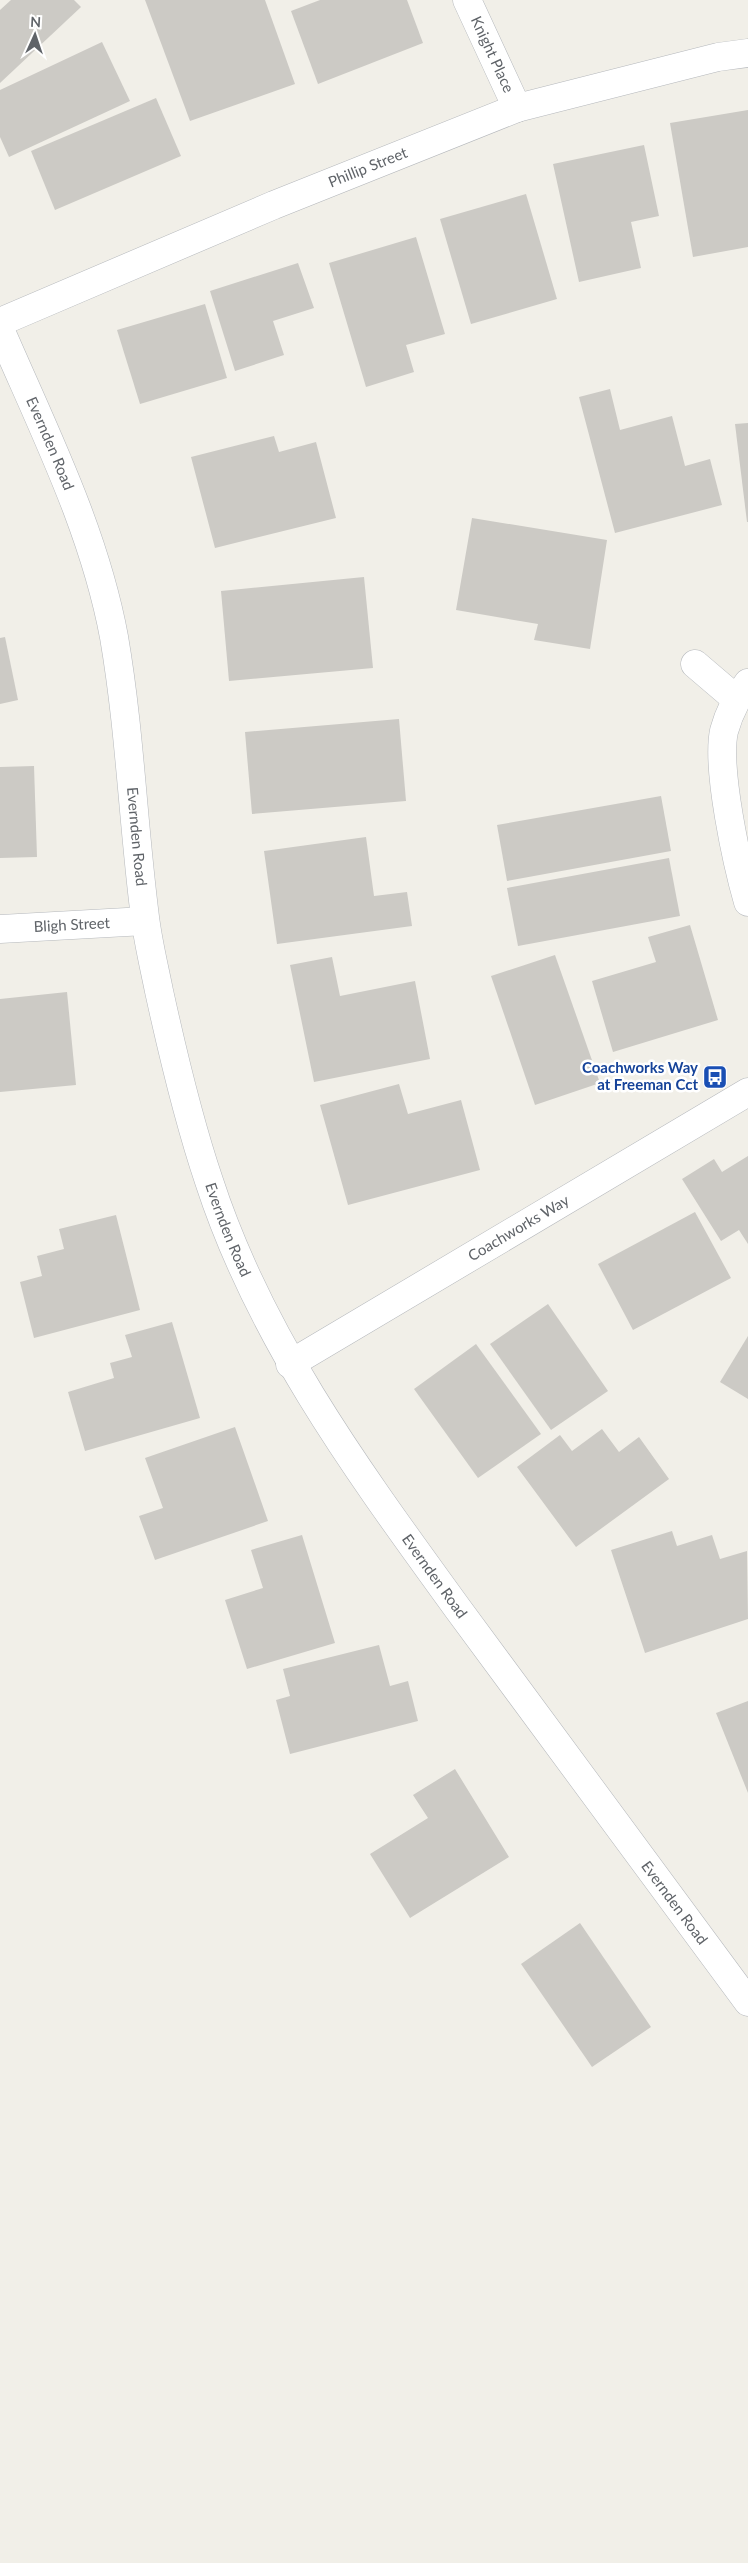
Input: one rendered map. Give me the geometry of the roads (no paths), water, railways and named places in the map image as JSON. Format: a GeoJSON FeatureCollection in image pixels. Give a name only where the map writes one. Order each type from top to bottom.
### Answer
{"type":"FeatureCollection","features":[{"type":"Feature","properties":{"kind":"street","name":"Knight Place"},"geometry":{"type":"LineString","coordinates":[[468,0],[517,108]]}},
{"type":"Feature","properties":{"kind":"street","name":"Phillip Street"},"geometry":{"type":"LineString","coordinates":[[0,322],[274,205],[517,108],[718,57],[748,53]]}},
{"type":"Feature","properties":{"kind":"street","name":"Evernden Road"},"geometry":{"type":"LineString","coordinates":[[0,329],[80,516],[113,634],[132,775],[145,921],[178,1078],[209,1184],[238,1259],[290,1364],[355,1466],[567,1760],[748,2002]]}},
{"type":"Feature","properties":{"kind":"street"},"geometry":{"type":"LineString","coordinates":[[694,664],[742,691],[724,732],[724,777],[741,876],[748,902]]}},
{"type":"Feature","properties":{"kind":"street","name":"Bligh Street"},"geometry":{"type":"LineString","coordinates":[[0,929],[145,921]]}},
{"type":"Feature","properties":{"kind":"street","name":"Coachworks Way"},"geometry":{"type":"LineString","coordinates":[[290,1364],[748,1092]]}},
{"type":"Feature","properties":{"kind":"place","name":"Coachworks Way at Freeman Cct"},"geometry":{"type":"Point","coordinates":[715,1077]}}]}
